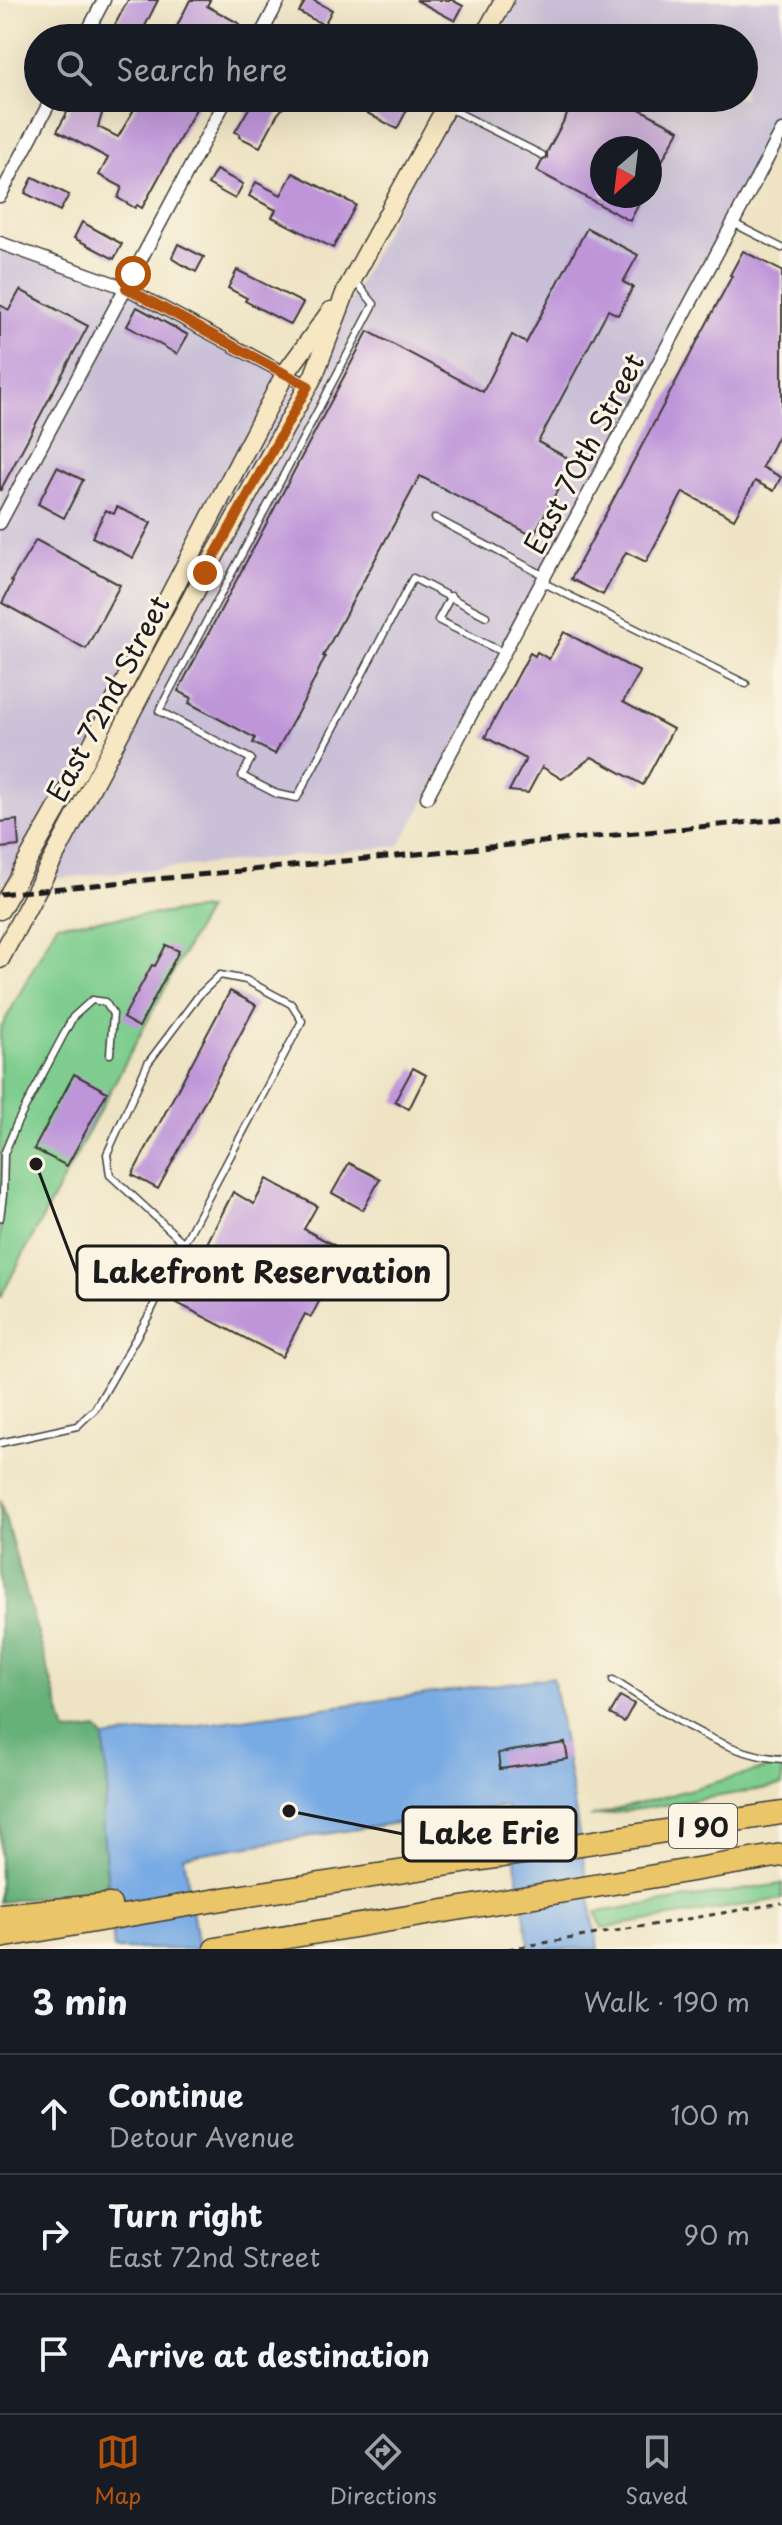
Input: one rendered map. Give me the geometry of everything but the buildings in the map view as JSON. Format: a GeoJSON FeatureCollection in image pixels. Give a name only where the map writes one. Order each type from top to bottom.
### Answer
{"type":"FeatureCollection","features":[{"type":"Feature","properties":{"kind":"highway","name":"I 90"},"geometry":{"type":"LineString","coordinates":[[76,1915],[223,1899],[782,1813]]}},
{"type":"Feature","properties":{"kind":"highway","name":"I 90"},"geometry":{"type":"LineString","coordinates":[[222,1948],[782,1855]]}},
{"type":"Feature","properties":{"kind":"highway"},"geometry":{"type":"LineString","coordinates":[[0,1915],[76,1915]]}},
{"type":"Feature","properties":{"kind":"highway"},"geometry":{"type":"LineString","coordinates":[[0,1937],[76,1915]]}},
{"type":"Feature","properties":{"kind":"main road"},"geometry":{"type":"LineString","coordinates":[[491,24],[504,0]]}},
{"type":"Feature","properties":{"kind":"main road","name":"East 72nd Street"},"geometry":{"type":"LineString","coordinates":[[0,959],[308,386],[350,284],[443,112]]}},
{"type":"Feature","properties":{"kind":"main road","name":"East 72nd Street"},"geometry":{"type":"LineString","coordinates":[[0,910],[78,772],[285,374],[350,284]]}},
{"type":"Feature","properties":{"kind":"street"},"geometry":{"type":"LineString","coordinates":[[91,24],[104,0]]}},
{"type":"Feature","properties":{"kind":"street"},"geometry":{"type":"LineString","coordinates":[[266,24],[279,0]]}},
{"type":"Feature","properties":{"kind":"street"},"geometry":{"type":"LineString","coordinates":[[0,196],[45,112]]}},
{"type":"Feature","properties":{"kind":"street"},"geometry":{"type":"LineString","coordinates":[[0,523],[220,112]]}},
{"type":"Feature","properties":{"kind":"street","name":"East 70th Street"},"geometry":{"type":"LineString","coordinates":[[427,797],[782,131]]}},
{"type":"Feature","properties":{"kind":"street"},"geometry":{"type":"LineString","coordinates":[[0,243],[126,288],[308,386]]}},
{"type":"Feature","properties":{"kind":"lane"},"geometry":{"type":"LineString","coordinates":[[466,112],[542,155]]}},
{"type":"Feature","properties":{"kind":"lane"},"geometry":{"type":"LineString","coordinates":[[733,223],[782,248]]}},
{"type":"Feature","properties":{"kind":"lane"},"geometry":{"type":"LineString","coordinates":[[350,284],[374,304],[159,711],[251,759],[242,776],[277,794],[297,798],[413,578],[486,616]]}},
{"type":"Feature","properties":{"kind":"lane"},"geometry":{"type":"LineString","coordinates":[[435,518],[543,579],[746,684]]}},
{"type":"Feature","properties":{"kind":"lane"},"geometry":{"type":"LineString","coordinates":[[451,596],[438,620],[504,653]]}},
{"type":"Feature","properties":{"kind":"lane"},"geometry":{"type":"LineString","coordinates":[[0,1443],[77,1426],[95,1409],[148,1317],[302,1021],[291,1004],[246,980],[220,975],[199,995],[148,1063],[107,1154],[110,1175],[184,1243]]}},
{"type":"Feature","properties":{"kind":"lane"},"geometry":{"type":"LineString","coordinates":[[0,1218],[4,1154],[17,1123],[73,1017],[92,1000],[105,1002],[113,1014],[110,1054]]}},
{"type":"Feature","properties":{"kind":"lane"},"geometry":{"type":"LineString","coordinates":[[613,1680],[677,1720],[731,1746],[756,1756],[782,1759]]}},
{"type":"Feature","properties":{"kind":"path"},"geometry":{"type":"LineString","coordinates":[[508,1949],[782,1903]]}},
{"type":"Feature","properties":{"kind":"shaded area"},"geometry":{"type":"Polygon","coordinates":[[[504,0],[782,0],[782,131],[399,846],[0,884],[0,243],[126,288],[308,386],[444,112],[758,112],[758,24],[491,24],[504,0]]]}},
{"type":"Feature","properties":{"kind":"green space"},"geometry":{"type":"Polygon","coordinates":[[[207,909],[0,1298],[0,1030],[57,924],[207,909]]]}},
{"type":"Feature","properties":{"kind":"green space"},"geometry":{"type":"Polygon","coordinates":[[[0,1500],[66,1733],[97,1729],[104,1738],[108,1791],[102,1819],[108,1887],[0,1902],[0,1500]]]}},
{"type":"Feature","properties":{"kind":"green space"},"geometry":{"type":"Polygon","coordinates":[[[782,1764],[782,1786],[590,1817],[782,1764]]]}},
{"type":"Feature","properties":{"kind":"green space"},"geometry":{"type":"Polygon","coordinates":[[[782,1884],[782,1899],[602,1928],[596,1912],[782,1884]]]}},
{"type":"Feature","properties":{"kind":"water"},"geometry":{"type":"Polygon","coordinates":[[[553,1677],[598,1949],[530,1949],[506,1806],[184,1856],[198,1949],[114,1949],[102,1819],[108,1791],[104,1738],[553,1677]]]}},
{"type":"Feature","properties":{"kind":"railway"},"geometry":{"type":"LineString","coordinates":[[0,894],[782,819]]}},
{"type":"Feature","properties":{"kind":"place","name":"Lakefront Reservation"},"geometry":{"type":"Point","coordinates":[36,1164]}},
{"type":"Feature","properties":{"kind":"place","name":"Lake Erie"},"geometry":{"type":"Point","coordinates":[289,1811]}},
{"type":"Feature","properties":{"kind":"route"},"geometry":{"type":"LineString","coordinates":[[133,274],[126,288],[308,386],[205,573]]}}]}
